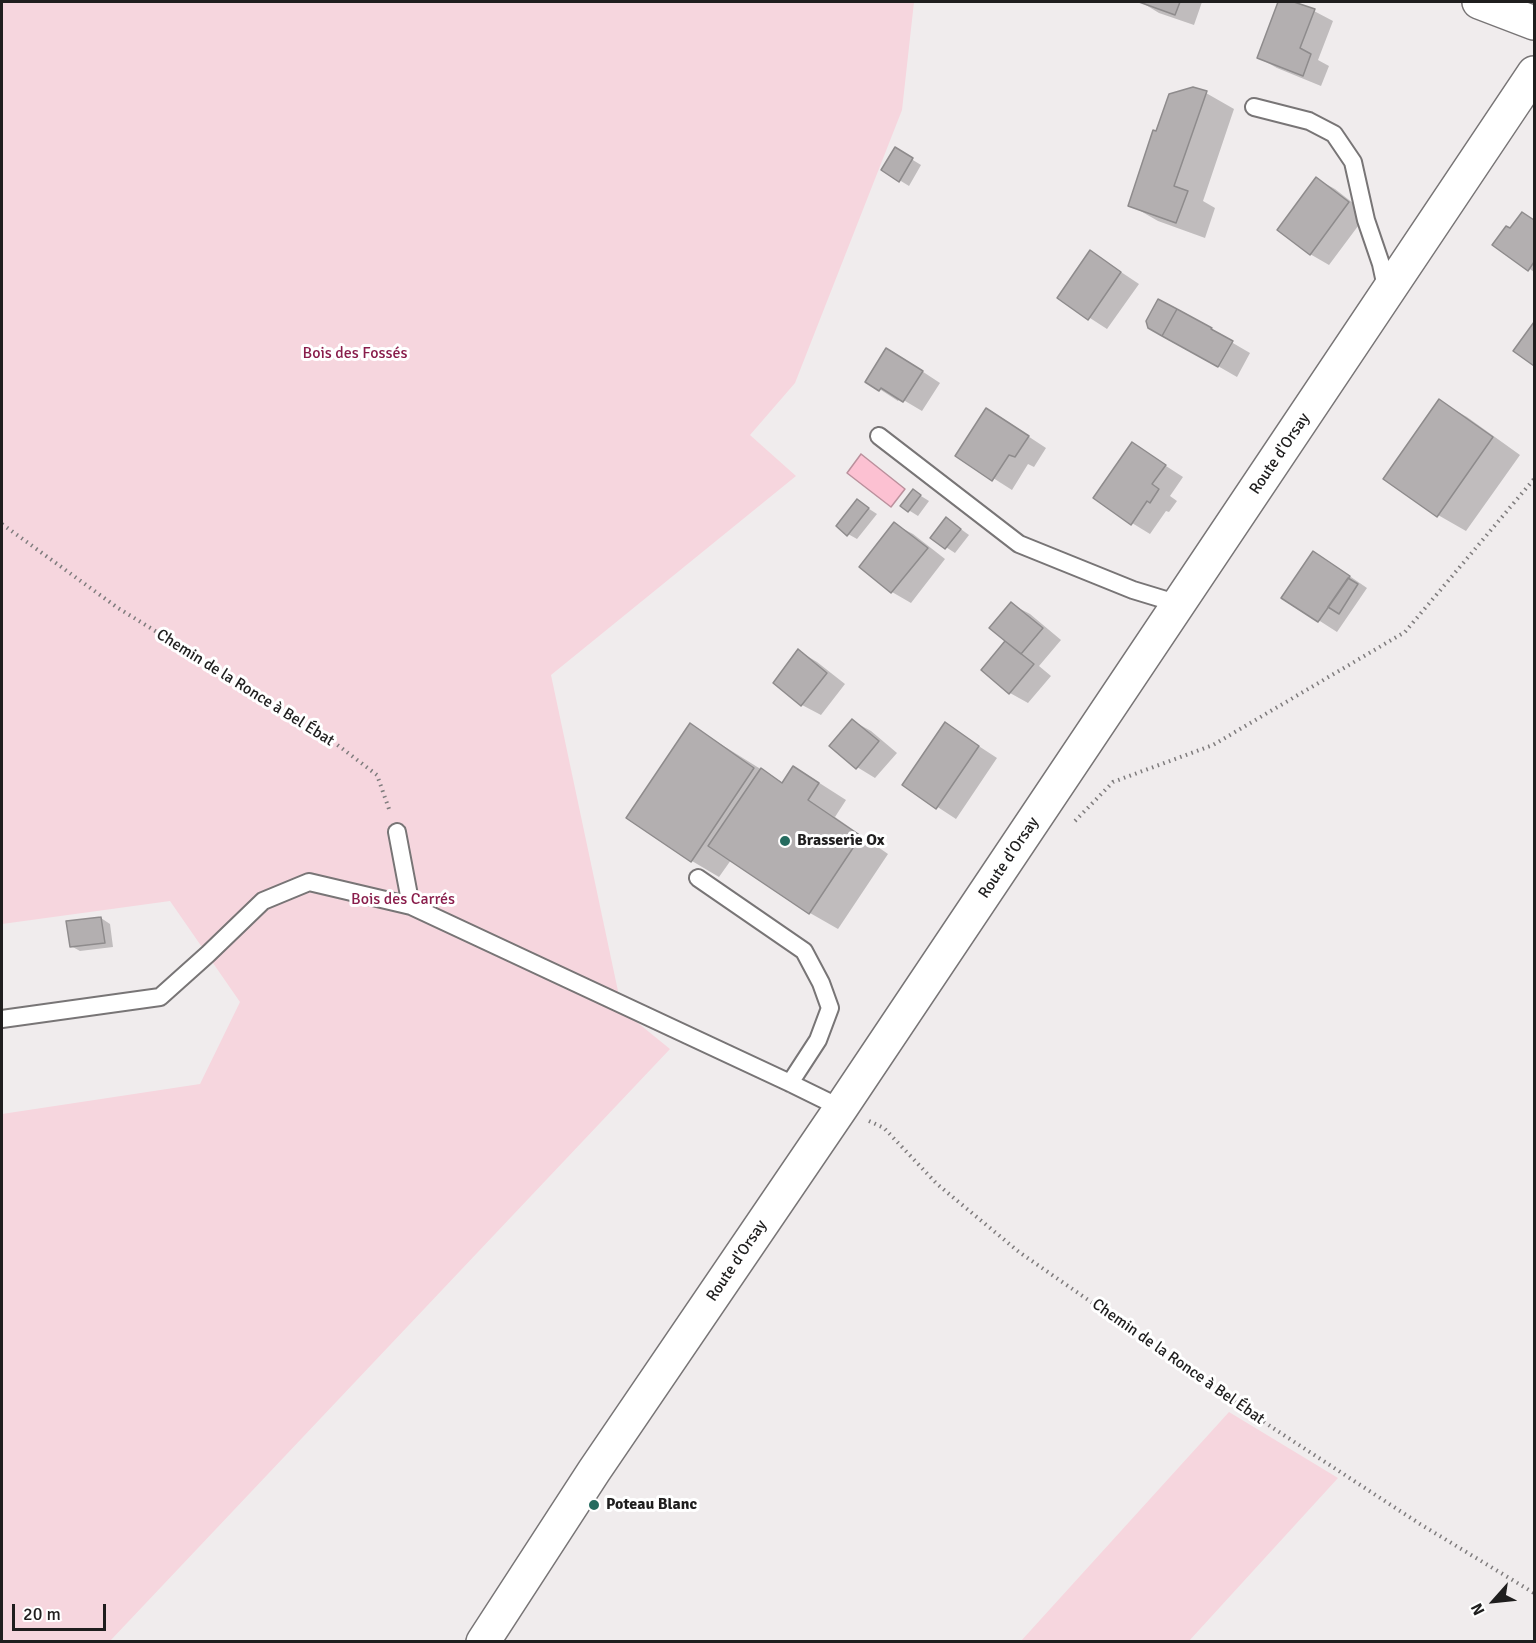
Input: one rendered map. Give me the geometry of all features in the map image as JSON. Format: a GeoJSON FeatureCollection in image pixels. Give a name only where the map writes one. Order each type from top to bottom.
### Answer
{"type":"FeatureCollection","features":[{"type":"Feature","properties":{"kind":"main road"},"geometry":{"type":"LineString","coordinates":[[1479,2],[1534,23]]}},
{"type":"Feature","properties":{"kind":"main road","name":"Route d'Orsay"},"geometry":{"type":"LineString","coordinates":[[483,1641],[594,1471],[841,1108],[1534,74]]}},
{"type":"Feature","properties":{"kind":"lane"},"geometry":{"type":"LineString","coordinates":[[1254,107],[1309,121],[1334,134],[1353,162],[1366,220],[1388,293]]}},
{"type":"Feature","properties":{"kind":"lane"},"geometry":{"type":"LineString","coordinates":[[879,436],[1019,544],[1133,590],[1179,604]]}},
{"type":"Feature","properties":{"kind":"lane"},"geometry":{"type":"LineString","coordinates":[[398,832],[411,906]]}},
{"type":"Feature","properties":{"kind":"lane"},"geometry":{"type":"LineString","coordinates":[[698,879],[804,951],[821,983],[830,1008],[818,1040],[790,1083]]}},
{"type":"Feature","properties":{"kind":"lane"},"geometry":{"type":"LineString","coordinates":[[2,1019],[160,997],[263,901],[309,882],[411,906],[841,1108]]}},
{"type":"Feature","properties":{"kind":"path"},"geometry":{"type":"LineString","coordinates":[[1032,823],[1073,823],[1113,782],[1213,745],[1405,632],[1534,478]]}},
{"type":"Feature","properties":{"kind":"path","name":"Chemin de la Ronce à Bel Ébat"},"geometry":{"type":"LineString","coordinates":[[2,524],[118,608],[327,737],[377,775],[398,832]]}},
{"type":"Feature","properties":{"kind":"path","name":"Chemin de la Ronce à Bel Ébat"},"geometry":{"type":"LineString","coordinates":[[841,1108],[884,1128],[937,1184],[1019,1252],[1273,1428],[1420,1524],[1534,1593]]}},
{"type":"Feature","properties":{"kind":"green space"},"geometry":{"type":"Polygon","coordinates":[[[2,2],[914,2],[902,110],[795,383],[750,435],[796,476],[551,675],[622,1010],[670,1049],[110,1641],[2,1642],[2,1114],[200,1084],[240,1002],[170,901],[2,924],[2,2]]]}},
{"type":"Feature","properties":{"kind":"green space"},"geometry":{"type":"Polygon","coordinates":[[[1229,1412],[1338,1478],[1189,1641],[1021,1641],[1229,1412]]]}},
{"type":"Feature","properties":{"kind":"shaded area"},"geometry":{"type":"Polygon","coordinates":[[[861,454],[905,489],[891,507],[847,473],[861,454]]]}},
{"type":"Feature","properties":{"kind":"building"},"geometry":{"type":"Polygon","coordinates":[[[1139,2],[1180,2],[1175,15],[1139,2]]]}},
{"type":"Feature","properties":{"kind":"building"},"geometry":{"type":"Polygon","coordinates":[[[1278,2],[1294,2],[1315,9],[1300,48],[1311,54],[1303,76],[1257,58],[1278,2]]]}},
{"type":"Feature","properties":{"kind":"building"},"geometry":{"type":"Polygon","coordinates":[[[1193,87],[1207,91],[1174,186],[1188,191],[1176,223],[1128,206],[1153,130],[1156,131],[1169,94],[1193,87]]]}},
{"type":"Feature","properties":{"kind":"building"},"geometry":{"type":"Polygon","coordinates":[[[895,147],[913,158],[899,182],[881,170],[895,147]]]}},
{"type":"Feature","properties":{"kind":"building"},"geometry":{"type":"Polygon","coordinates":[[[1316,177],[1349,202],[1310,255],[1277,230],[1316,177]]]}},
{"type":"Feature","properties":{"kind":"building"},"geometry":{"type":"Polygon","coordinates":[[[1522,212],[1534,220],[1534,262],[1528,271],[1492,245],[1506,226],[1510,228],[1522,212]]]}},
{"type":"Feature","properties":{"kind":"building"},"geometry":{"type":"Polygon","coordinates":[[[1090,250],[1121,272],[1088,320],[1057,298],[1090,250]]]}},
{"type":"Feature","properties":{"kind":"building"},"geometry":{"type":"Polygon","coordinates":[[[1158,299],[1177,309],[1162,336],[1148,328],[1146,321],[1158,299]]]}},
{"type":"Feature","properties":{"kind":"building"},"geometry":{"type":"Polygon","coordinates":[[[1177,309],[1233,341],[1218,367],[1162,336],[1177,309]]]}},
{"type":"Feature","properties":{"kind":"building"},"geometry":{"type":"Polygon","coordinates":[[[1534,322],[1534,366],[1513,351],[1534,322]]]}},
{"type":"Feature","properties":{"kind":"building"},"geometry":{"type":"Polygon","coordinates":[[[886,348],[923,371],[903,402],[881,388],[879,391],[865,382],[886,348]]]}},
{"type":"Feature","properties":{"kind":"building"},"geometry":{"type":"Polygon","coordinates":[[[1439,399],[1493,437],[1437,517],[1383,479],[1439,399]]]}},
{"type":"Feature","properties":{"kind":"building"},"geometry":{"type":"Polygon","coordinates":[[[986,408],[1029,436],[1015,457],[1009,455],[992,481],[955,456],[986,408]]]}},
{"type":"Feature","properties":{"kind":"building"},"geometry":{"type":"Polygon","coordinates":[[[1132,442],[1166,465],[1152,484],[1159,489],[1150,503],[1147,501],[1131,525],[1093,498],[1132,442]]]}},
{"type":"Feature","properties":{"kind":"building"},"geometry":{"type":"Polygon","coordinates":[[[913,489],[921,495],[908,512],[900,506],[913,489]]]}},
{"type":"Feature","properties":{"kind":"building"},"geometry":{"type":"Polygon","coordinates":[[[857,499],[869,508],[847,536],[836,526],[857,499]]]}},
{"type":"Feature","properties":{"kind":"building"},"geometry":{"type":"Polygon","coordinates":[[[946,517],[961,529],[945,549],[930,538],[946,517]]]}},
{"type":"Feature","properties":{"kind":"building"},"geometry":{"type":"Polygon","coordinates":[[[894,522],[928,548],[891,593],[859,567],[894,522]]]}},
{"type":"Feature","properties":{"kind":"building"},"geometry":{"type":"Polygon","coordinates":[[[1313,551],[1350,576],[1318,622],[1281,598],[1313,551]]]}},
{"type":"Feature","properties":{"kind":"building"},"geometry":{"type":"Polygon","coordinates":[[[1348,578],[1358,584],[1339,614],[1328,607],[1348,578]]]}},
{"type":"Feature","properties":{"kind":"building"},"geometry":{"type":"Polygon","coordinates":[[[1011,602],[1043,628],[1021,654],[989,628],[1011,602]]]}},
{"type":"Feature","properties":{"kind":"building"},"geometry":{"type":"Polygon","coordinates":[[[1005,641],[1034,664],[1009,694],[981,670],[1005,641]]]}},
{"type":"Feature","properties":{"kind":"building"},"geometry":{"type":"Polygon","coordinates":[[[798,649],[827,673],[801,706],[773,683],[798,649]]]}},
{"type":"Feature","properties":{"kind":"building"},"geometry":{"type":"Polygon","coordinates":[[[852,719],[879,741],[856,769],[829,746],[852,719]]]}},
{"type":"Feature","properties":{"kind":"building"},"geometry":{"type":"Polygon","coordinates":[[[945,722],[979,746],[936,809],[902,785],[945,722]]]}},
{"type":"Feature","properties":{"kind":"building"},"geometry":{"type":"Polygon","coordinates":[[[690,723],[754,768],[691,862],[626,818],[690,723]]]}},
{"type":"Feature","properties":{"kind":"building","name":"Brasserie Ox"},"geometry":{"type":"Polygon","coordinates":[[[793,766],[819,783],[808,800],[861,836],[809,914],[708,846],[761,768],[782,783],[793,766]]]}},
{"type":"Feature","properties":{"kind":"building"},"geometry":{"type":"Polygon","coordinates":[[[101,917],[105,943],[70,947],[66,921],[101,917]]]}},
{"type":"Feature","properties":{"kind":"place","name":"Brasserie Ox"},"geometry":{"type":"Point","coordinates":[785,841]}},
{"type":"Feature","properties":{"kind":"place","name":"Poteau Blanc"},"geometry":{"type":"Point","coordinates":[594,1505]}},
{"type":"Feature","properties":{"kind":"park label","name":"Bois des Fossés"},"geometry":{"type":"Point","coordinates":[355,354]}},
{"type":"Feature","properties":{"kind":"park label","name":"Bois des Carrés"},"geometry":{"type":"Point","coordinates":[403,900]}}]}
